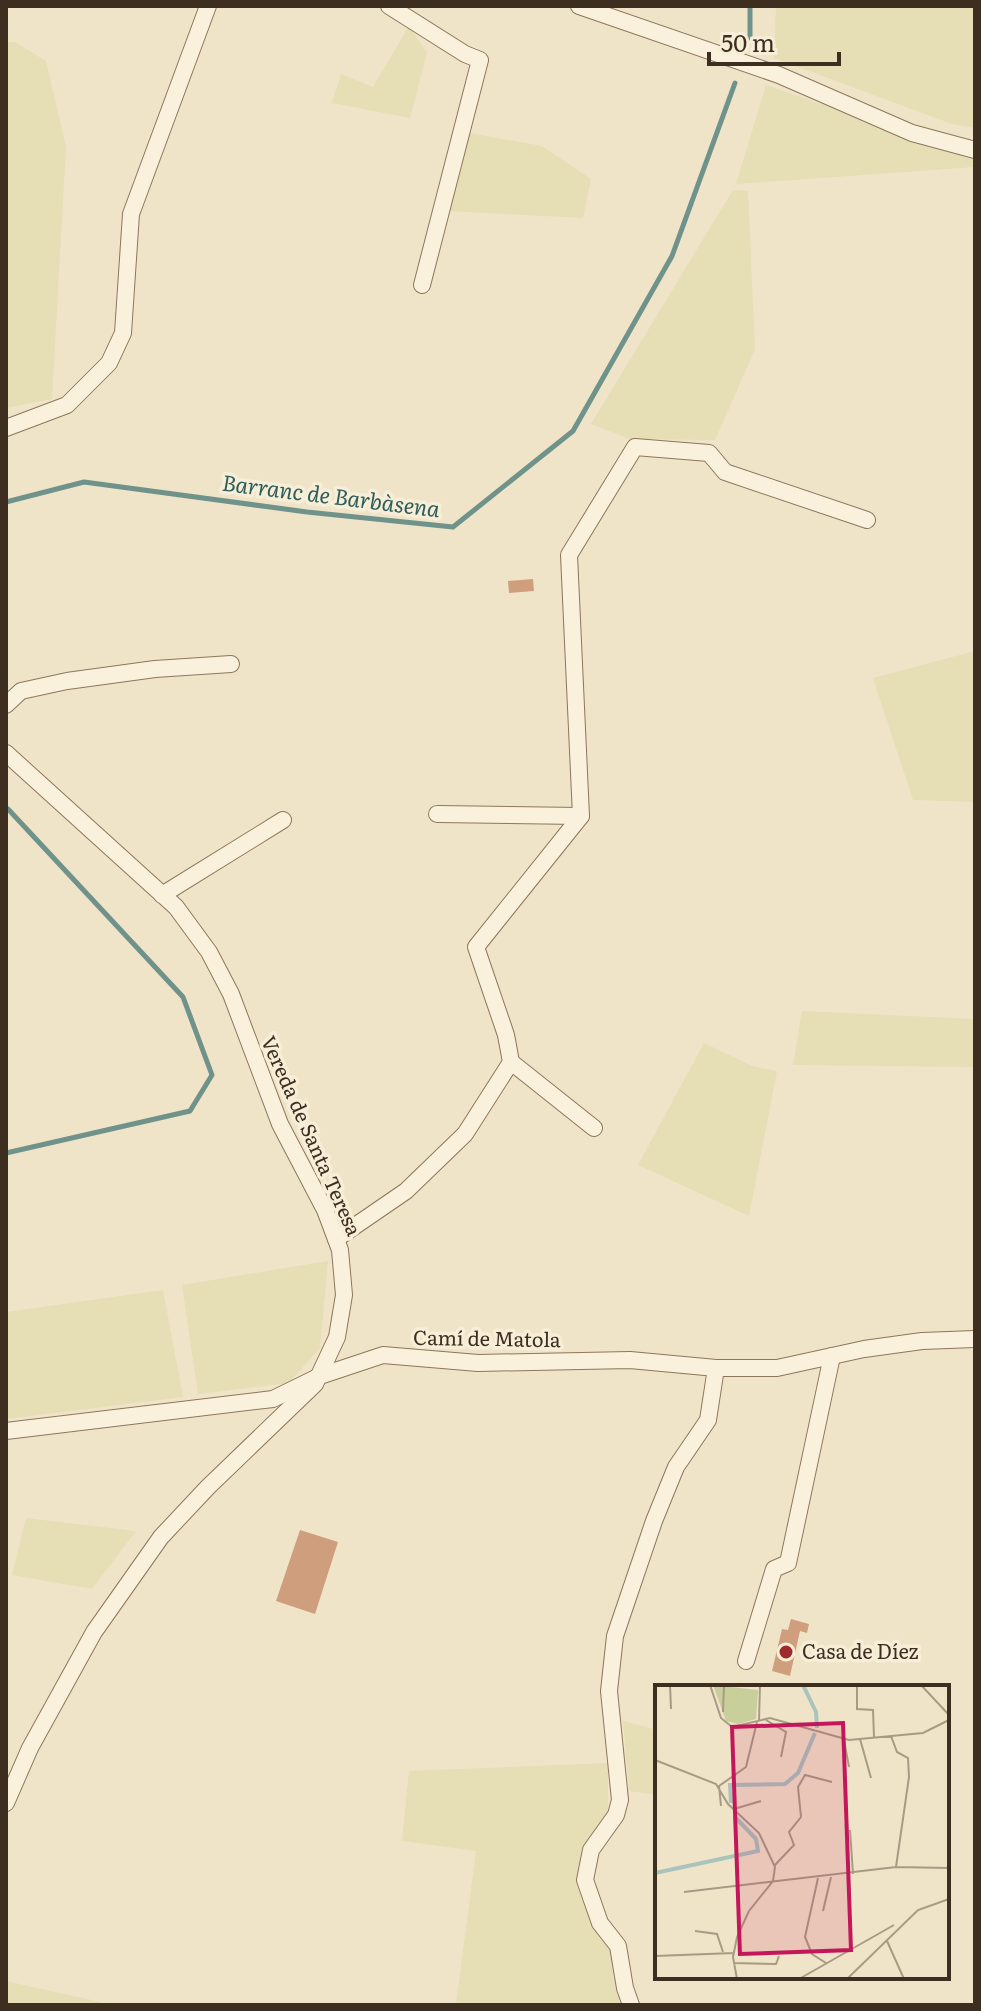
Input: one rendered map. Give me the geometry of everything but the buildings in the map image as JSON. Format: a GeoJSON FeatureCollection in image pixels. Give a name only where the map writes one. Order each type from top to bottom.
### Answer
{"type":"FeatureCollection","features":[{"type":"Feature","properties":{"kind":"street"},"geometry":{"type":"LineString","coordinates":[[6,428],[67,405],[109,363],[123,333],[131,214],[208,6]]}},
{"type":"Feature","properties":{"kind":"street"},"geometry":{"type":"LineString","coordinates":[[389,6],[465,54],[480,60],[422,285]]}},
{"type":"Feature","properties":{"kind":"street"},"geometry":{"type":"LineString","coordinates":[[579,6],[779,75],[912,133],[975,150]]}},
{"type":"Feature","properties":{"kind":"street"},"geometry":{"type":"LineString","coordinates":[[594,1128],[511,1062],[506,1035],[476,947],[581,816],[569,555],[635,447],[709,453],[725,472],[867,520]]}},
{"type":"Feature","properties":{"kind":"street"},"geometry":{"type":"LineString","coordinates":[[6,705],[21,691],[67,681],[155,669],[231,664]]}},
{"type":"Feature","properties":{"kind":"street","name":"Vereda de Santa Teresa"},"geometry":{"type":"LineString","coordinates":[[6,753],[176,907],[209,952],[231,994],[280,1124],[325,1210],[340,1250],[344,1295],[337,1337],[315,1384],[161,1537],[94,1632],[30,1748],[6,1803]]}},
{"type":"Feature","properties":{"kind":"street"},"geometry":{"type":"LineString","coordinates":[[437,814],[581,816]]}},
{"type":"Feature","properties":{"kind":"street"},"geometry":{"type":"LineString","coordinates":[[162,895],[283,820]]}},
{"type":"Feature","properties":{"kind":"street"},"geometry":{"type":"LineString","coordinates":[[336,1239],[406,1191],[465,1134],[511,1062]]}},
{"type":"Feature","properties":{"kind":"street","name":"Camí de Matola"},"geometry":{"type":"LineString","coordinates":[[6,1431],[273,1399],[320,1376],[383,1355],[478,1363],[630,1360],[716,1368],[777,1368],[922,1341],[975,1339]]}},
{"type":"Feature","properties":{"kind":"street"},"geometry":{"type":"LineString","coordinates":[[746,1661],[774,1569],[788,1563],[832,1356]]}},
{"type":"Feature","properties":{"kind":"street"},"geometry":{"type":"LineString","coordinates":[[631,2005],[618,1946],[600,1923],[585,1880],[591,1850],[616,1815],[620,1800],[609,1691],[615,1636],[676,1467],[708,1420],[716,1368]]}},
{"type":"Feature","properties":{"kind":"shaded area"},"geometry":{"type":"Polygon","coordinates":[[[776,6],[975,6],[975,128],[952,124],[774,58],[776,6]]]}},
{"type":"Feature","properties":{"kind":"shaded area"},"geometry":{"type":"Polygon","coordinates":[[[409,26],[427,53],[410,118],[332,103],[341,74],[373,87],[409,26]]]}},
{"type":"Feature","properties":{"kind":"shaded area"},"geometry":{"type":"Polygon","coordinates":[[[6,42],[15,42],[46,61],[66,147],[52,399],[6,408],[6,42]]]}},
{"type":"Feature","properties":{"kind":"shaded area"},"geometry":{"type":"Polygon","coordinates":[[[766,85],[975,157],[975,167],[736,184],[766,85]]]}},
{"type":"Feature","properties":{"kind":"shaded area"},"geometry":{"type":"Polygon","coordinates":[[[470,133],[542,146],[591,179],[583,218],[447,211],[470,133]]]}},
{"type":"Feature","properties":{"kind":"shaded area"},"geometry":{"type":"Polygon","coordinates":[[[733,190],[748,191],[755,349],[715,440],[630,439],[591,424],[733,190]]]}},
{"type":"Feature","properties":{"kind":"shaded area"},"geometry":{"type":"Polygon","coordinates":[[[975,651],[975,802],[913,800],[873,678],[975,651]]]}},
{"type":"Feature","properties":{"kind":"shaded area"},"geometry":{"type":"Polygon","coordinates":[[[802,1011],[975,1019],[975,1067],[793,1065],[802,1011]]]}},
{"type":"Feature","properties":{"kind":"shaded area"},"geometry":{"type":"Polygon","coordinates":[[[704,1043],[752,1066],[777,1071],[749,1216],[638,1165],[704,1043]]]}},
{"type":"Feature","properties":{"kind":"shaded area"},"geometry":{"type":"Polygon","coordinates":[[[328,1261],[320,1348],[289,1383],[198,1394],[182,1285],[328,1261]]]}},
{"type":"Feature","properties":{"kind":"shaded area"},"geometry":{"type":"Polygon","coordinates":[[[163,1290],[183,1397],[6,1419],[6,1312],[163,1290]]]}},
{"type":"Feature","properties":{"kind":"shaded area"},"geometry":{"type":"Polygon","coordinates":[[[26,1518],[136,1531],[92,1589],[12,1575],[26,1518]]]}},
{"type":"Feature","properties":{"kind":"shaded area"},"geometry":{"type":"Polygon","coordinates":[[[623,1721],[655,1729],[655,1795],[629,1791],[623,1721]]]}},
{"type":"Feature","properties":{"kind":"shaded area"},"geometry":{"type":"Polygon","coordinates":[[[608,1763],[608,1820],[582,1848],[576,1884],[588,1915],[613,1954],[613,1977],[622,2005],[456,2005],[476,1851],[402,1841],[409,1771],[608,1763]]]}},
{"type":"Feature","properties":{"kind":"shaded area"},"geometry":{"type":"Polygon","coordinates":[[[6,1981],[114,2005],[6,2005],[6,1981]]]}},
{"type":"Feature","properties":{"kind":"waterway","name":"Barranc de Barbàsena"},"geometry":{"type":"LineString","coordinates":[[750,6],[750,38]]}},
{"type":"Feature","properties":{"kind":"waterway","name":"Barranc de Barbàsena"},"geometry":{"type":"LineString","coordinates":[[6,502],[84,482],[307,512],[453,527],[573,431],[672,256],[735,83]]}},
{"type":"Feature","properties":{"kind":"waterway","name":"Barranc de Barbàsena"},"geometry":{"type":"LineString","coordinates":[[6,1153],[190,1111],[212,1075],[183,997],[8,809]]}},
{"type":"Feature","properties":{"kind":"place","name":"Casa de Díez"},"geometry":{"type":"Point","coordinates":[786,1652]}}]}
